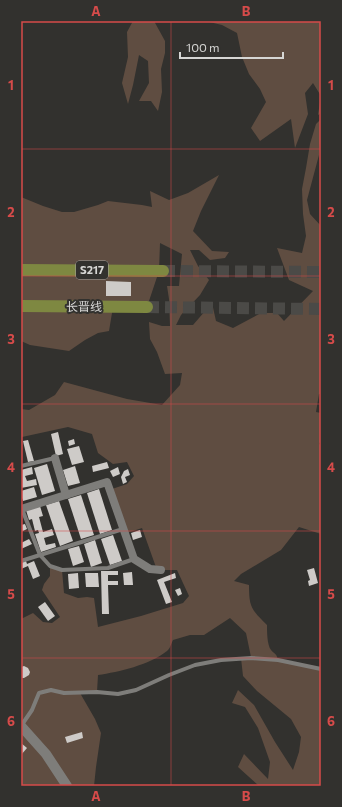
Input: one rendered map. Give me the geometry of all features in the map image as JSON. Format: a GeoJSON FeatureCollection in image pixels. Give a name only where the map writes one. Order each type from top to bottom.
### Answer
{"type":"FeatureCollection","features":[{"type":"Feature","properties":{"kind":"main road","name":"S217"},"geometry":{"type":"LineString","coordinates":[[21,270],[163,271]]}},
{"type":"Feature","properties":{"kind":"main road","name":"长晋线"},"geometry":{"type":"LineString","coordinates":[[21,306],[147,307]]}},
{"type":"Feature","properties":{"kind":"street"},"geometry":{"type":"LineString","coordinates":[[55,458],[66,494]]}},
{"type":"Feature","properties":{"kind":"street"},"geometry":{"type":"LineString","coordinates":[[22,509],[107,482],[134,560],[150,569],[161,570]]}},
{"type":"Feature","properties":{"kind":"street"},"geometry":{"type":"LineString","coordinates":[[21,726],[46,754],[67,786]]}},
{"type":"Feature","properties":{"kind":"lane"},"geometry":{"type":"LineString","coordinates":[[21,466],[55,458]]}},
{"type":"Feature","properties":{"kind":"lane"},"geometry":{"type":"LineString","coordinates":[[22,509],[40,555],[50,566],[62,570],[108,568],[134,560]]}},
{"type":"Feature","properties":{"kind":"lane"},"geometry":{"type":"LineString","coordinates":[[21,561],[123,529]]}},
{"type":"Feature","properties":{"kind":"lane"},"geometry":{"type":"LineString","coordinates":[[21,726],[32,710],[39,693],[51,690],[64,693],[97,692],[118,694],[136,690],[169,675],[195,666],[221,660],[251,658],[278,660],[321,669]]}},
{"type":"Feature","properties":{"kind":"shaded area"},"geometry":{"type":"Polygon","coordinates":[[[133,21],[154,21],[165,41],[165,53],[161,69],[162,92],[158,111],[151,101],[139,101],[149,83],[148,61],[139,55],[128,104],[122,83],[128,57],[127,32],[133,21]]]}},
{"type":"Feature","properties":{"kind":"shaded area"},"geometry":{"type":"Polygon","coordinates":[[[205,21],[321,21],[321,96],[313,83],[305,93],[308,114],[295,148],[291,119],[260,141],[251,128],[266,102],[260,89],[249,74],[242,57],[237,33],[222,25],[205,21]]]}},
{"type":"Feature","properties":{"kind":"shaded area"},"geometry":{"type":"Polygon","coordinates":[[[321,96],[321,113],[318,115],[321,96]]]}},
{"type":"Feature","properties":{"kind":"shaded area"},"geometry":{"type":"Polygon","coordinates":[[[321,119],[319,155],[307,200],[310,214],[321,226],[321,394],[319,394],[316,412],[321,413],[321,440],[319,444],[321,445],[321,534],[299,527],[281,550],[241,574],[234,581],[249,585],[250,603],[257,615],[267,625],[269,645],[278,660],[321,669],[321,786],[258,786],[238,767],[244,754],[268,779],[270,762],[258,728],[245,707],[232,703],[238,690],[254,705],[293,770],[299,752],[301,737],[291,719],[257,691],[243,676],[241,658],[251,657],[246,633],[230,618],[204,635],[190,635],[173,640],[168,650],[160,656],[143,664],[124,670],[98,675],[97,692],[80,693],[101,733],[94,786],[21,786],[21,619],[33,613],[43,622],[52,623],[60,617],[42,590],[44,584],[50,576],[50,566],[62,570],[64,593],[78,598],[94,598],[98,627],[183,603],[189,596],[177,570],[157,570],[142,528],[124,534],[109,490],[127,484],[134,476],[127,462],[113,464],[98,453],[92,434],[68,427],[21,438],[21,409],[29,410],[55,395],[64,382],[127,399],[162,405],[180,385],[182,373],[165,374],[157,352],[150,339],[149,322],[162,326],[170,326],[167,286],[179,286],[182,254],[160,243],[159,271],[147,307],[113,307],[109,331],[98,333],[69,351],[30,345],[21,341],[21,197],[62,212],[74,212],[108,201],[152,207],[150,191],[169,200],[188,193],[219,175],[193,231],[212,251],[229,252],[225,258],[210,260],[199,250],[190,250],[198,266],[209,280],[200,295],[181,315],[176,325],[193,325],[212,303],[216,321],[233,328],[261,313],[277,313],[284,321],[313,291],[289,280],[277,248],[302,253],[306,236],[302,189],[310,144],[316,124],[321,119]]]}},
{"type":"Feature","properties":{"kind":"building"},"geometry":{"type":"Polygon","coordinates":[[[106,281],[131,282],[131,296],[106,296],[106,281]]]}},
{"type":"Feature","properties":{"kind":"building"},"geometry":{"type":"Polygon","coordinates":[[[58,432],[63,454],[56,456],[51,434],[58,432]]]}},
{"type":"Feature","properties":{"kind":"building"},"geometry":{"type":"Polygon","coordinates":[[[74,439],[75,444],[69,446],[68,441],[74,439]]]}},
{"type":"Feature","properties":{"kind":"building"},"geometry":{"type":"Polygon","coordinates":[[[28,440],[34,461],[28,462],[23,441],[28,440]]]}},
{"type":"Feature","properties":{"kind":"building"},"geometry":{"type":"Polygon","coordinates":[[[79,446],[84,462],[72,465],[67,449],[79,446]]]}},
{"type":"Feature","properties":{"kind":"building"},"geometry":{"type":"Polygon","coordinates":[[[107,462],[109,468],[93,472],[92,466],[107,462]]]}},
{"type":"Feature","properties":{"kind":"building"},"geometry":{"type":"Polygon","coordinates":[[[47,464],[55,491],[42,495],[34,468],[47,464]]]}},
{"type":"Feature","properties":{"kind":"building"},"geometry":{"type":"Polygon","coordinates":[[[75,466],[80,483],[68,486],[63,470],[75,466]]]}},
{"type":"Feature","properties":{"kind":"building"},"geometry":{"type":"Polygon","coordinates":[[[32,467],[33,474],[25,476],[27,481],[36,479],[37,485],[21,488],[21,470],[32,467]]]}},
{"type":"Feature","properties":{"kind":"building"},"geometry":{"type":"Polygon","coordinates":[[[118,467],[120,474],[113,477],[110,471],[118,467]]]}},
{"type":"Feature","properties":{"kind":"building"},"geometry":{"type":"Polygon","coordinates":[[[128,469],[130,475],[125,477],[127,482],[123,484],[121,477],[124,471],[128,469]]]}},
{"type":"Feature","properties":{"kind":"building"},"geometry":{"type":"Polygon","coordinates":[[[34,487],[37,497],[23,501],[21,491],[34,487]]]}},
{"type":"Feature","properties":{"kind":"building"},"geometry":{"type":"Polygon","coordinates":[[[99,489],[112,530],[100,534],[87,493],[99,489]]]}},
{"type":"Feature","properties":{"kind":"building"},"geometry":{"type":"Polygon","coordinates":[[[81,495],[94,535],[81,539],[68,499],[81,495]]]}},
{"type":"Feature","properties":{"kind":"building"},"geometry":{"type":"Polygon","coordinates":[[[59,501],[73,541],[60,546],[46,505],[59,501]]]}},
{"type":"Feature","properties":{"kind":"building"},"geometry":{"type":"Polygon","coordinates":[[[40,506],[43,516],[39,517],[43,532],[52,529],[54,535],[44,538],[46,545],[55,543],[56,547],[41,552],[35,534],[39,533],[38,530],[35,531],[32,519],[29,520],[26,510],[40,506]]]}},
{"type":"Feature","properties":{"kind":"building"},"geometry":{"type":"Polygon","coordinates":[[[25,524],[27,529],[21,532],[21,525],[25,524]]]}},
{"type":"Feature","properties":{"kind":"building"},"geometry":{"type":"Polygon","coordinates":[[[140,530],[142,537],[133,540],[131,533],[140,530]]]}},
{"type":"Feature","properties":{"kind":"building"},"geometry":{"type":"Polygon","coordinates":[[[113,535],[122,561],[110,565],[101,539],[113,535]]]}},
{"type":"Feature","properties":{"kind":"building"},"geometry":{"type":"Polygon","coordinates":[[[29,539],[32,544],[21,549],[21,543],[29,539]]]}},
{"type":"Feature","properties":{"kind":"building"},"geometry":{"type":"Polygon","coordinates":[[[95,540],[102,563],[91,567],[84,544],[95,540]]]}},
{"type":"Feature","properties":{"kind":"building"},"geometry":{"type":"Polygon","coordinates":[[[79,546],[84,562],[73,566],[68,549],[79,546]]]}},
{"type":"Feature","properties":{"kind":"building"},"geometry":{"type":"Polygon","coordinates":[[[26,561],[27,564],[34,561],[40,576],[33,579],[28,566],[21,569],[21,562],[26,561]]]}},
{"type":"Feature","properties":{"kind":"building"},"geometry":{"type":"Polygon","coordinates":[[[314,568],[318,583],[309,586],[308,581],[310,580],[307,570],[314,568]]]}},
{"type":"Feature","properties":{"kind":"building"},"geometry":{"type":"Polygon","coordinates":[[[101,571],[118,571],[118,575],[108,575],[108,581],[118,581],[118,585],[108,585],[109,614],[102,614],[101,571]]]}},
{"type":"Feature","properties":{"kind":"building"},"geometry":{"type":"Polygon","coordinates":[[[132,572],[133,585],[124,585],[123,573],[132,572]]]}},
{"type":"Feature","properties":{"kind":"building"},"geometry":{"type":"Polygon","coordinates":[[[78,573],[79,588],[69,589],[68,574],[78,573]]]}},
{"type":"Feature","properties":{"kind":"building"},"geometry":{"type":"Polygon","coordinates":[[[85,573],[98,573],[99,587],[86,587],[85,573]]]}},
{"type":"Feature","properties":{"kind":"building"},"geometry":{"type":"Polygon","coordinates":[[[175,573],[176,578],[164,582],[172,602],[166,604],[157,580],[175,573]]]}},
{"type":"Feature","properties":{"kind":"building"},"geometry":{"type":"Polygon","coordinates":[[[180,588],[182,594],[178,596],[175,590],[180,588]]]}},
{"type":"Feature","properties":{"kind":"building"},"geometry":{"type":"Polygon","coordinates":[[[45,602],[55,616],[48,621],[38,607],[45,602]]]}},
{"type":"Feature","properties":{"kind":"building"},"geometry":{"type":"Polygon","coordinates":[[[24,666],[28,668],[30,672],[29,675],[21,678],[21,667],[24,666]]]}},
{"type":"Feature","properties":{"kind":"building"},"geometry":{"type":"Polygon","coordinates":[[[82,732],[83,738],[67,743],[65,737],[82,732]]]}},
{"type":"Feature","properties":{"kind":"building"},"geometry":{"type":"Polygon","coordinates":[[[21,743],[27,748],[21,755],[21,743]]]}},
{"type":"Feature","properties":{"kind":"tunnel"},"geometry":{"type":"LineString","coordinates":[[163,271],[321,272]]}},
{"type":"Feature","properties":{"kind":"tunnel"},"geometry":{"type":"LineString","coordinates":[[147,307],[321,309]]}}]}
